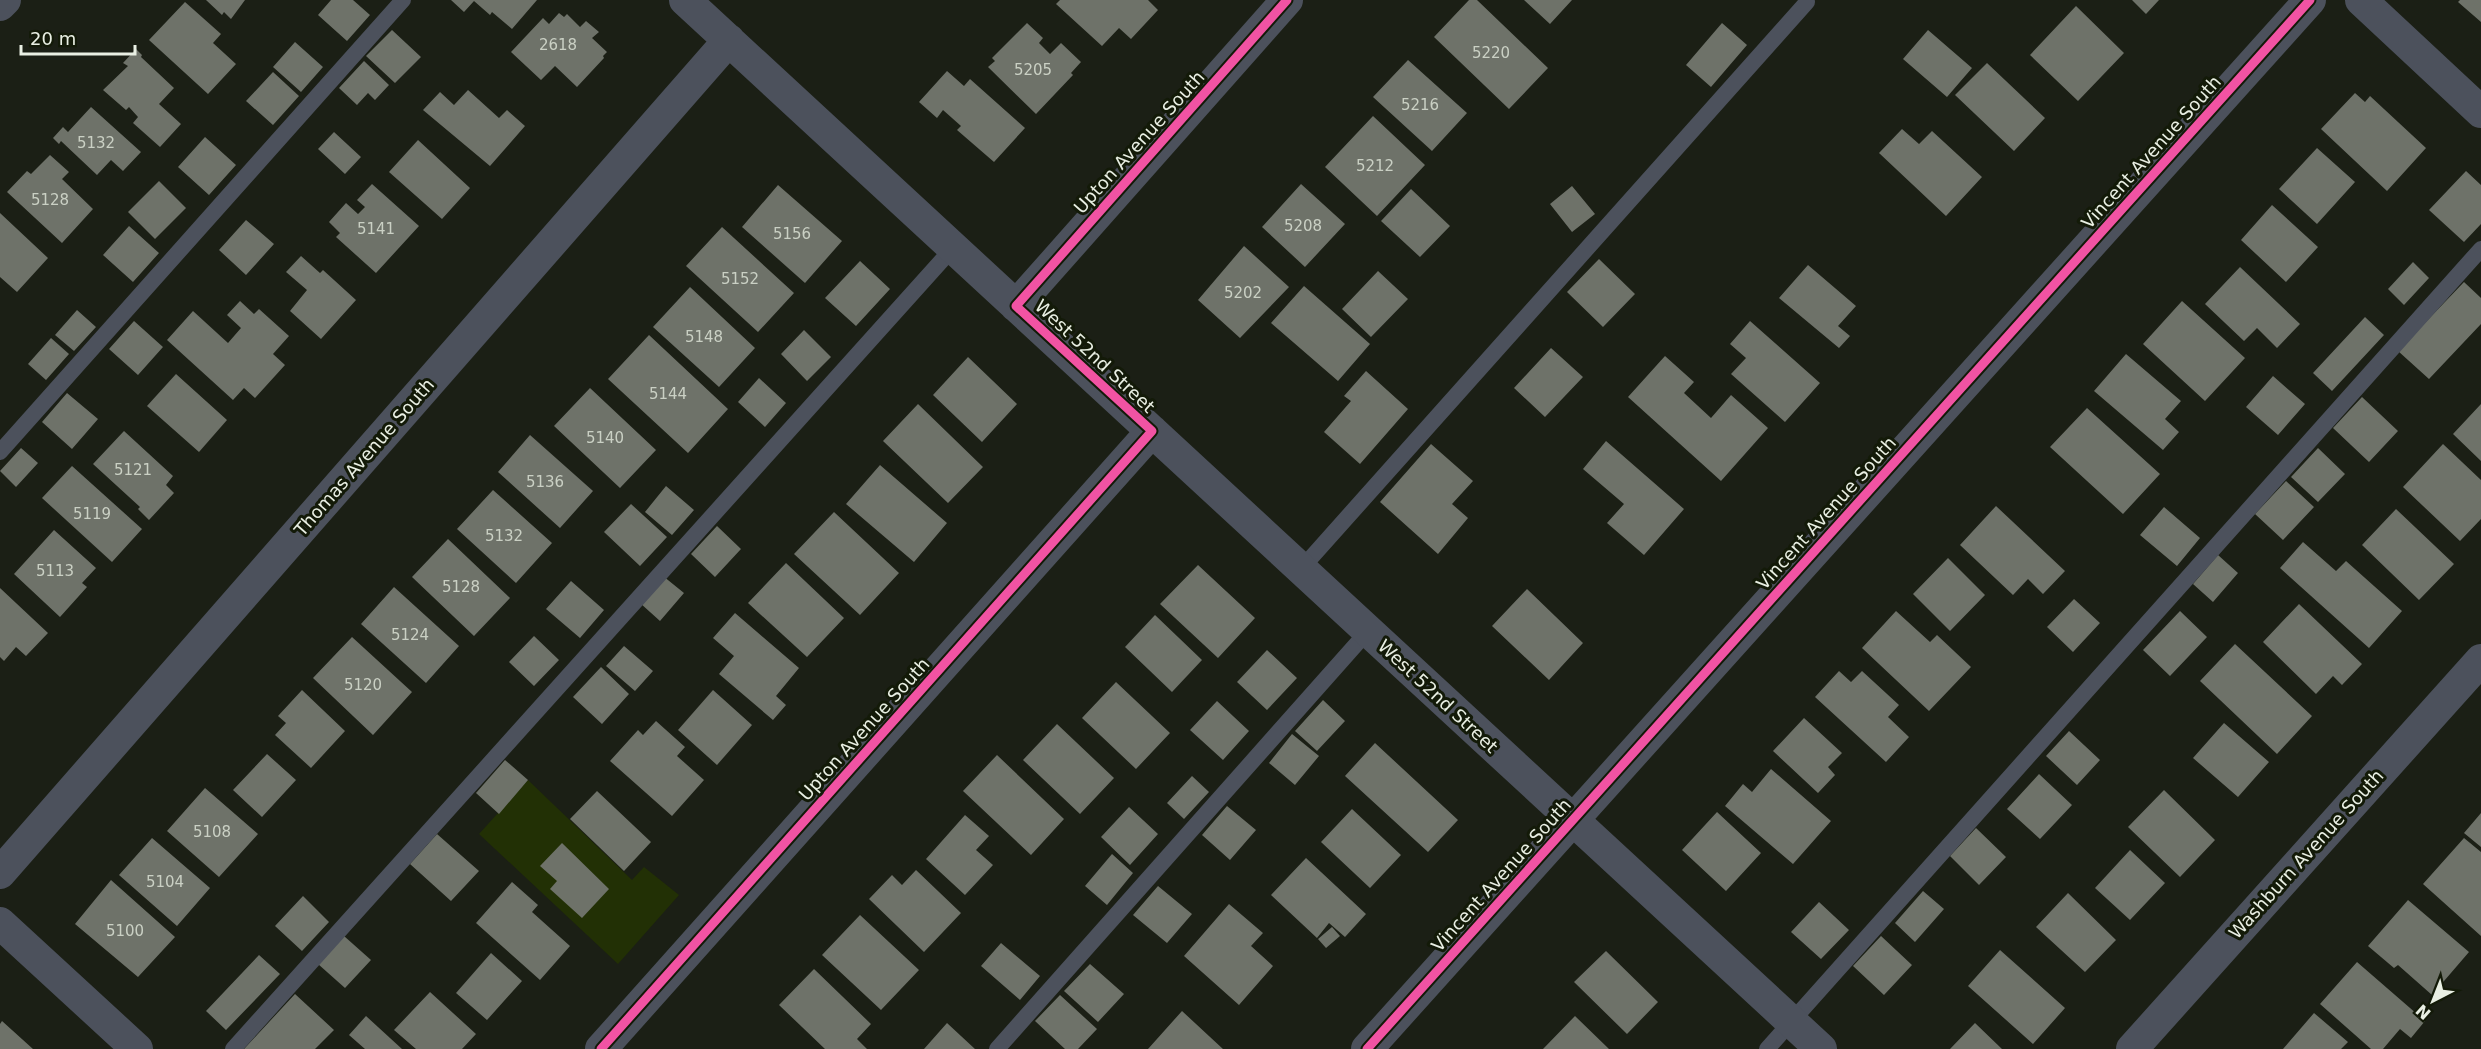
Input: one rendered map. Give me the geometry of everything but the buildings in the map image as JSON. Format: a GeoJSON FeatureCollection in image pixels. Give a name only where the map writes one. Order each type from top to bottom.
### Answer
{"type":"FeatureCollection","features":[{"type":"Feature","properties":{"kind":"street"},"geometry":{"type":"LineString","coordinates":[[0,5],[5,0]]}},
{"type":"Feature","properties":{"kind":"street","name":"West 52nd Street"},"geometry":{"type":"LineString","coordinates":[[685,0],[1821,1049]]}},
{"type":"Feature","properties":{"kind":"street","name":"Upton Avenue South"},"geometry":{"type":"LineString","coordinates":[[1016,306],[1287,0]]}},
{"type":"Feature","properties":{"kind":"street","name":"Vincent Avenue South"},"geometry":{"type":"LineString","coordinates":[[1367,1049],[2310,0]]}},
{"type":"Feature","properties":{"kind":"street"},"geometry":{"type":"LineString","coordinates":[[2361,0],[2481,112]]}},
{"type":"Feature","properties":{"kind":"street","name":"Thomas Avenue South"},"geometry":{"type":"LineString","coordinates":[[0,873],[729,40]]}},
{"type":"Feature","properties":{"kind":"street","name":"Upton Avenue South"},"geometry":{"type":"LineString","coordinates":[[601,1049],[1152,431]]}},
{"type":"Feature","properties":{"kind":"street","name":"Washburn Avenue South"},"geometry":{"type":"LineString","coordinates":[[2132,1049],[2481,660]]}},
{"type":"Feature","properties":{"kind":"street"},"geometry":{"type":"LineString","coordinates":[[0,923],[137,1049]]}},
{"type":"Feature","properties":{"kind":"lane"},"geometry":{"type":"LineString","coordinates":[[0,452],[403,0]]}},
{"type":"Feature","properties":{"kind":"lane"},"geometry":{"type":"LineString","coordinates":[[1301,569],[1807,2]]}},
{"type":"Feature","properties":{"kind":"lane"},"geometry":{"type":"LineString","coordinates":[[233,1049],[953,248]]}},
{"type":"Feature","properties":{"kind":"lane"},"geometry":{"type":"LineString","coordinates":[[1767,1049],[2481,249]]}},
{"type":"Feature","properties":{"kind":"lane"},"geometry":{"type":"LineString","coordinates":[[997,1049],[1368,631]]}},
{"type":"Feature","properties":{"kind":"green space"},"geometry":{"type":"Polygon","coordinates":[[[528,780],[632,880],[644,867],[679,895],[618,964],[479,834],[528,780]]]}},
{"type":"Feature","properties":{"kind":"cycle path"},"geometry":{"type":"LineString","coordinates":[[601,1049],[1152,431],[1016,306],[1287,0]]}},
{"type":"Feature","properties":{"kind":"cycle path"},"geometry":{"type":"LineString","coordinates":[[1367,1049],[2310,0]]}}]}
